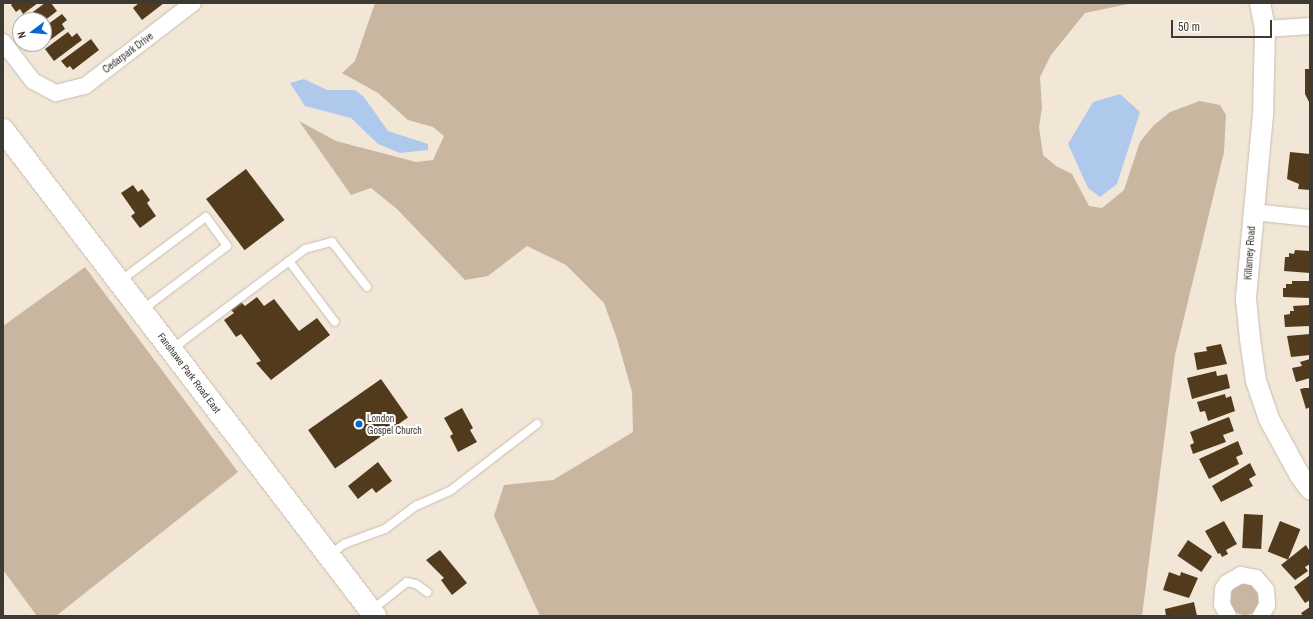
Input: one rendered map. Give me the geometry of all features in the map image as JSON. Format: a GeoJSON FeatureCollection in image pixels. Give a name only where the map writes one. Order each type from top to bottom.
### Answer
{"type":"FeatureCollection","features":[{"type":"Feature","properties":{"kind":"main road","name":"Fanshawe Park Road East"},"geometry":{"type":"LineString","coordinates":[[3,130],[373,613]]}},
{"type":"Feature","properties":{"kind":"street","name":"Cedarpark Drive"},"geometry":{"type":"LineString","coordinates":[[3,42],[33,82],[56,93],[86,86],[194,3]]}},
{"type":"Feature","properties":{"kind":"street","name":"Killarney Road"},"geometry":{"type":"LineString","coordinates":[[1260,3],[1265,29],[1263,114],[1246,299],[1256,381],[1269,419],[1299,474],[1310,489]]}},
{"type":"Feature","properties":{"kind":"street"},"geometry":{"type":"LineString","coordinates":[[1265,29],[1310,26]]}},
{"type":"Feature","properties":{"kind":"street"},"geometry":{"type":"LineString","coordinates":[[1253,212],[1310,218]]}},
{"type":"Feature","properties":{"kind":"street"},"geometry":{"type":"LineString","coordinates":[[1228,616],[1222,604],[1223,589],[1234,578],[1241,576],[1256,578],[1266,590],[1268,605],[1261,616]]}},
{"type":"Feature","properties":{"kind":"lane"},"geometry":{"type":"LineString","coordinates":[[119,282],[206,217],[227,246],[141,311]]}},
{"type":"Feature","properties":{"kind":"lane"},"geometry":{"type":"LineString","coordinates":[[171,350],[305,249],[332,242],[367,287]]}},
{"type":"Feature","properties":{"kind":"lane"},"geometry":{"type":"LineString","coordinates":[[289,261],[335,322]]}},
{"type":"Feature","properties":{"kind":"lane"},"geometry":{"type":"LineString","coordinates":[[330,556],[344,544],[385,529],[416,506],[450,491],[537,424]]}},
{"type":"Feature","properties":{"kind":"lane"},"geometry":{"type":"LineString","coordinates":[[373,613],[407,582],[416,584],[427,592]]}},
{"type":"Feature","properties":{"kind":"shaded area"},"geometry":{"type":"Polygon","coordinates":[[[375,3],[1133,3],[1085,13],[1051,55],[1040,77],[1042,108],[1039,127],[1043,155],[1056,166],[1072,174],[1089,206],[1102,208],[1124,190],[1140,142],[1153,126],[1170,112],[1200,101],[1220,105],[1226,115],[1224,152],[1175,355],[1142,616],[540,616],[494,516],[504,485],[553,480],[633,432],[632,392],[617,339],[604,303],[566,265],[527,246],[488,276],[465,280],[397,209],[371,188],[351,195],[299,121],[336,141],[416,162],[433,160],[444,136],[433,127],[408,120],[378,93],[342,73],[355,61],[375,3]]]}},
{"type":"Feature","properties":{"kind":"shaded area"},"geometry":{"type":"Polygon","coordinates":[[[85,267],[238,472],[56,616],[37,616],[3,570],[3,326],[85,267]]]}},
{"type":"Feature","properties":{"kind":"shaded area"},"geometry":{"type":"Polygon","coordinates":[[[1242,583],[1248,583],[1258,590],[1261,599],[1260,605],[1254,612],[1248,615],[1242,615],[1232,608],[1229,602],[1229,596],[1236,586],[1242,583]]]}},
{"type":"Feature","properties":{"kind":"water"},"geometry":{"type":"Polygon","coordinates":[[[304,79],[327,90],[355,90],[364,97],[388,131],[428,144],[428,150],[400,153],[378,144],[351,118],[305,106],[290,83],[304,79]]]}},
{"type":"Feature","properties":{"kind":"water"},"geometry":{"type":"Polygon","coordinates":[[[1120,94],[1140,112],[1117,184],[1100,197],[1088,188],[1068,144],[1093,102],[1120,94]]]}},
{"type":"Feature","properties":{"kind":"building"},"geometry":{"type":"Polygon","coordinates":[[[13,3],[38,3],[26,12],[22,12],[20,9],[16,12],[11,5],[13,3]]]}},
{"type":"Feature","properties":{"kind":"building"},"geometry":{"type":"Polygon","coordinates":[[[45,3],[51,3],[57,11],[52,15],[52,12],[33,12],[45,3]]]}},
{"type":"Feature","properties":{"kind":"building"},"geometry":{"type":"Polygon","coordinates":[[[139,3],[164,3],[142,20],[133,8],[139,3]]]}},
{"type":"Feature","properties":{"kind":"building"},"geometry":{"type":"Polygon","coordinates":[[[62,14],[67,20],[62,24],[65,29],[52,39],[52,21],[62,14]]]}},
{"type":"Feature","properties":{"kind":"building"},"geometry":{"type":"Polygon","coordinates":[[[68,32],[72,37],[77,33],[82,40],[54,61],[47,52],[52,52],[52,44],[68,32]]]}},
{"type":"Feature","properties":{"kind":"building"},"geometry":{"type":"Polygon","coordinates":[[[91,39],[99,50],[73,70],[70,66],[67,68],[61,61],[91,39]]]}},
{"type":"Feature","properties":{"kind":"building"},"geometry":{"type":"Polygon","coordinates":[[[1305,69],[1310,69],[1310,104],[1305,94],[1305,69]]]}},
{"type":"Feature","properties":{"kind":"building"},"geometry":{"type":"Polygon","coordinates":[[[1290,152],[1310,154],[1310,190],[1298,189],[1299,184],[1287,179],[1290,152]]]}},
{"type":"Feature","properties":{"kind":"building"},"geometry":{"type":"Polygon","coordinates":[[[246,169],[285,220],[245,250],[206,199],[246,169]]]}},
{"type":"Feature","properties":{"kind":"building"},"geometry":{"type":"Polygon","coordinates":[[[133,185],[138,192],[142,189],[150,200],[147,203],[156,216],[140,228],[131,216],[135,213],[121,193],[133,185]]]}},
{"type":"Feature","properties":{"kind":"building"},"geometry":{"type":"Polygon","coordinates":[[[1295,250],[1310,251],[1310,273],[1284,271],[1285,257],[1289,257],[1289,253],[1294,254],[1295,250]]]}},
{"type":"Feature","properties":{"kind":"building"},"geometry":{"type":"Polygon","coordinates":[[[1292,281],[1310,281],[1310,298],[1283,297],[1283,288],[1286,288],[1286,284],[1292,284],[1292,281]]]}},
{"type":"Feature","properties":{"kind":"building"},"geometry":{"type":"Polygon","coordinates":[[[257,297],[264,306],[274,299],[299,331],[317,318],[330,335],[271,380],[256,363],[261,361],[241,334],[236,337],[224,320],[234,313],[230,309],[241,302],[245,306],[257,297]]]}},
{"type":"Feature","properties":{"kind":"building"},"geometry":{"type":"Polygon","coordinates":[[[1310,305],[1310,326],[1285,327],[1284,315],[1290,314],[1290,311],[1294,311],[1293,306],[1310,305]]]}},
{"type":"Feature","properties":{"kind":"building"},"geometry":{"type":"Polygon","coordinates":[[[1310,334],[1310,355],[1291,357],[1287,336],[1310,334]]]}},
{"type":"Feature","properties":{"kind":"building"},"geometry":{"type":"Polygon","coordinates":[[[1221,344],[1227,364],[1197,370],[1194,353],[1207,351],[1206,347],[1221,344]]]}},
{"type":"Feature","properties":{"kind":"building"},"geometry":{"type":"Polygon","coordinates":[[[1310,359],[1310,378],[1296,382],[1292,368],[1302,366],[1300,362],[1310,359]]]}},
{"type":"Feature","properties":{"kind":"building"},"geometry":{"type":"Polygon","coordinates":[[[1216,371],[1217,376],[1227,374],[1230,388],[1192,399],[1187,378],[1216,371]]]}},
{"type":"Feature","properties":{"kind":"building","name":"London Gospel Church"},"geometry":{"type":"Polygon","coordinates":[[[381,379],[408,418],[335,469],[308,430],[381,379]]]}},
{"type":"Feature","properties":{"kind":"building"},"geometry":{"type":"Polygon","coordinates":[[[1310,388],[1310,407],[1306,409],[1300,389],[1310,388]]]}},
{"type":"Feature","properties":{"kind":"building"},"geometry":{"type":"Polygon","coordinates":[[[1225,394],[1226,398],[1231,396],[1235,411],[1208,421],[1205,411],[1200,412],[1197,402],[1225,394]]]}},
{"type":"Feature","properties":{"kind":"building"},"geometry":{"type":"Polygon","coordinates":[[[462,408],[473,428],[470,430],[477,442],[458,452],[450,436],[453,434],[444,418],[462,408]]]}},
{"type":"Feature","properties":{"kind":"building"},"geometry":{"type":"Polygon","coordinates":[[[1229,417],[1234,431],[1223,435],[1226,442],[1193,454],[1190,445],[1194,443],[1190,432],[1229,417]]]}},
{"type":"Feature","properties":{"kind":"building"},"geometry":{"type":"Polygon","coordinates":[[[1238,441],[1243,454],[1236,457],[1239,464],[1209,479],[1199,459],[1238,441]]]}},
{"type":"Feature","properties":{"kind":"building"},"geometry":{"type":"Polygon","coordinates":[[[378,462],[392,481],[376,493],[372,488],[358,499],[348,486],[378,462]]]}},
{"type":"Feature","properties":{"kind":"building"},"geometry":{"type":"Polygon","coordinates":[[[1250,463],[1256,475],[1249,479],[1253,486],[1221,502],[1212,486],[1250,463]]]}},
{"type":"Feature","properties":{"kind":"building"},"geometry":{"type":"Polygon","coordinates":[[[1244,514],[1263,515],[1261,549],[1242,548],[1244,514]]]}},
{"type":"Feature","properties":{"kind":"building"},"geometry":{"type":"Polygon","coordinates":[[[1224,521],[1237,544],[1226,550],[1228,554],[1222,557],[1220,553],[1218,554],[1205,531],[1224,521]]]}},
{"type":"Feature","properties":{"kind":"building"},"geometry":{"type":"Polygon","coordinates":[[[1280,521],[1300,529],[1288,560],[1268,552],[1280,521]]]}},
{"type":"Feature","properties":{"kind":"building"},"geometry":{"type":"Polygon","coordinates":[[[1188,540],[1212,556],[1201,572],[1177,556],[1188,540]]]}},
{"type":"Feature","properties":{"kind":"building"},"geometry":{"type":"Polygon","coordinates":[[[1306,545],[1310,552],[1310,564],[1305,567],[1308,571],[1295,580],[1281,565],[1306,545]]]}},
{"type":"Feature","properties":{"kind":"building"},"geometry":{"type":"Polygon","coordinates":[[[440,550],[467,583],[452,595],[441,580],[444,578],[426,560],[440,550]]]}},
{"type":"Feature","properties":{"kind":"building"},"geometry":{"type":"Polygon","coordinates":[[[1169,572],[1180,576],[1181,572],[1198,578],[1189,598],[1163,590],[1169,572]]]}},
{"type":"Feature","properties":{"kind":"building"},"geometry":{"type":"Polygon","coordinates":[[[1310,575],[1310,600],[1305,603],[1294,587],[1310,575]]]}},
{"type":"Feature","properties":{"kind":"building"},"geometry":{"type":"Polygon","coordinates":[[[1194,602],[1197,616],[1166,616],[1165,609],[1194,602]]]}},
{"type":"Feature","properties":{"kind":"building"},"geometry":{"type":"Polygon","coordinates":[[[1310,607],[1310,616],[1303,616],[1301,613],[1310,607]]]}},
{"type":"Feature","properties":{"kind":"place","name":"London Gospel Church"},"geometry":{"type":"Point","coordinates":[359,424]}}]}
